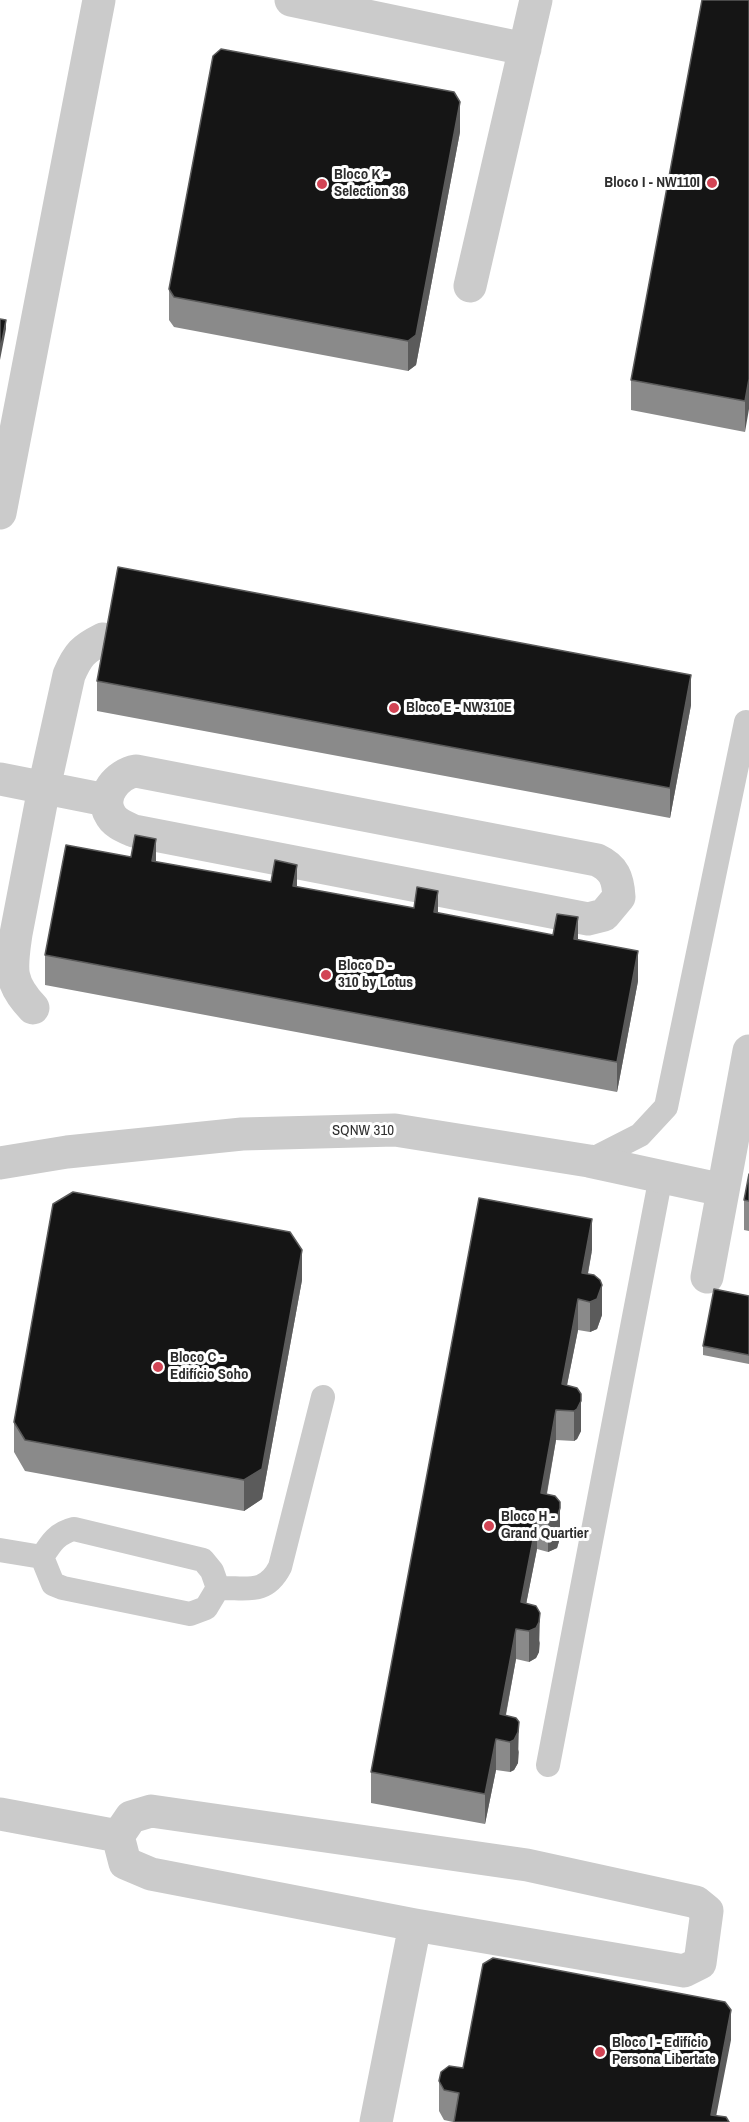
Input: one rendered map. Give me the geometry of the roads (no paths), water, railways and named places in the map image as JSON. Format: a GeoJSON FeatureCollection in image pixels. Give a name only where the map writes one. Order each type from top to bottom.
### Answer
{"type":"FeatureCollection","features":[{"type":"Feature","properties":{"kind":"street"},"geometry":{"type":"LineString","coordinates":[[0,513],[99,0]]}},
{"type":"Feature","properties":{"kind":"street"},"geometry":{"type":"LineString","coordinates":[[291,0],[525,49]]}},
{"type":"Feature","properties":{"kind":"street"},"geometry":{"type":"LineString","coordinates":[[470,286],[536,0]]}},
{"type":"Feature","properties":{"kind":"street"},"geometry":{"type":"LineString","coordinates":[[33,1008],[22,996],[13,979],[12,958],[44,788],[69,675],[77,658],[86,647],[103,639]]}},
{"type":"Feature","properties":{"kind":"street"},"geometry":{"type":"LineString","coordinates":[[147,771],[597,860],[609,866],[618,879],[619,897],[604,915],[588,919],[134,831],[119,824],[110,814],[106,800],[115,781],[126,772],[147,771]]}},
{"type":"Feature","properties":{"kind":"street"},"geometry":{"type":"LineString","coordinates":[[0,779],[106,800]]}},
{"type":"Feature","properties":{"kind":"street"},"geometry":{"type":"LineString","coordinates":[[707,1277],[749,1052]]}},
{"type":"Feature","properties":{"kind":"street","name":"SQNW 310"},"geometry":{"type":"LineString","coordinates":[[0,1163],[67,1152],[242,1134],[395,1130],[589,1161],[723,1190]]}},
{"type":"Feature","properties":{"kind":"street"},"geometry":{"type":"LineString","coordinates":[[150,1811],[527,1865],[696,1902],[707,1911],[700,1963],[684,1971],[415,1925],[151,1874],[125,1863],[118,1836],[131,1817],[150,1811]]}},
{"type":"Feature","properties":{"kind":"street"},"geometry":{"type":"LineString","coordinates":[[0,1814],[118,1836]]}},
{"type":"Feature","properties":{"kind":"street"},"geometry":{"type":"LineString","coordinates":[[376,2122],[415,1925]]}},
{"type":"Feature","properties":{"kind":"lane"},"geometry":{"type":"LineString","coordinates":[[589,1161],[640,1135],[666,1107],[746,722]]}},
{"type":"Feature","properties":{"kind":"lane"},"geometry":{"type":"LineString","coordinates":[[548,1765],[661,1176]]}},
{"type":"Feature","properties":{"kind":"lane"},"geometry":{"type":"LineString","coordinates":[[218,1588],[263,1587],[274,1580],[280,1567],[322,1397]]}},
{"type":"Feature","properties":{"kind":"lane"},"geometry":{"type":"LineString","coordinates":[[74,1529],[202,1560],[213,1571],[218,1588],[206,1608],[190,1614],[63,1588],[53,1584],[42,1557],[52,1541],[63,1532],[74,1529]]}},
{"type":"Feature","properties":{"kind":"lane"},"geometry":{"type":"LineString","coordinates":[[0,1550],[42,1557]]}},
{"type":"Feature","properties":{"kind":"place","name":"Bloco I - NW110I"},"geometry":{"type":"Point","coordinates":[712,183]}},
{"type":"Feature","properties":{"kind":"place","name":"Bloco K - Selection 36"},"geometry":{"type":"Point","coordinates":[322,184]}},
{"type":"Feature","properties":{"kind":"place","name":"Bloco E - NW310E"},"geometry":{"type":"Point","coordinates":[394,708]}},
{"type":"Feature","properties":{"kind":"place","name":"Bloco D - 310 by Lotus"},"geometry":{"type":"Point","coordinates":[326,975]}},
{"type":"Feature","properties":{"kind":"place","name":"Bloco C - Edifício Soho"},"geometry":{"type":"Point","coordinates":[158,1367]}},
{"type":"Feature","properties":{"kind":"place","name":"Bloco H - Grand Quartier"},"geometry":{"type":"Point","coordinates":[489,1526]}},
{"type":"Feature","properties":{"kind":"place","name":"Bloco I - Edifício Persona Libertate"},"geometry":{"type":"Point","coordinates":[600,2052]}}]}
